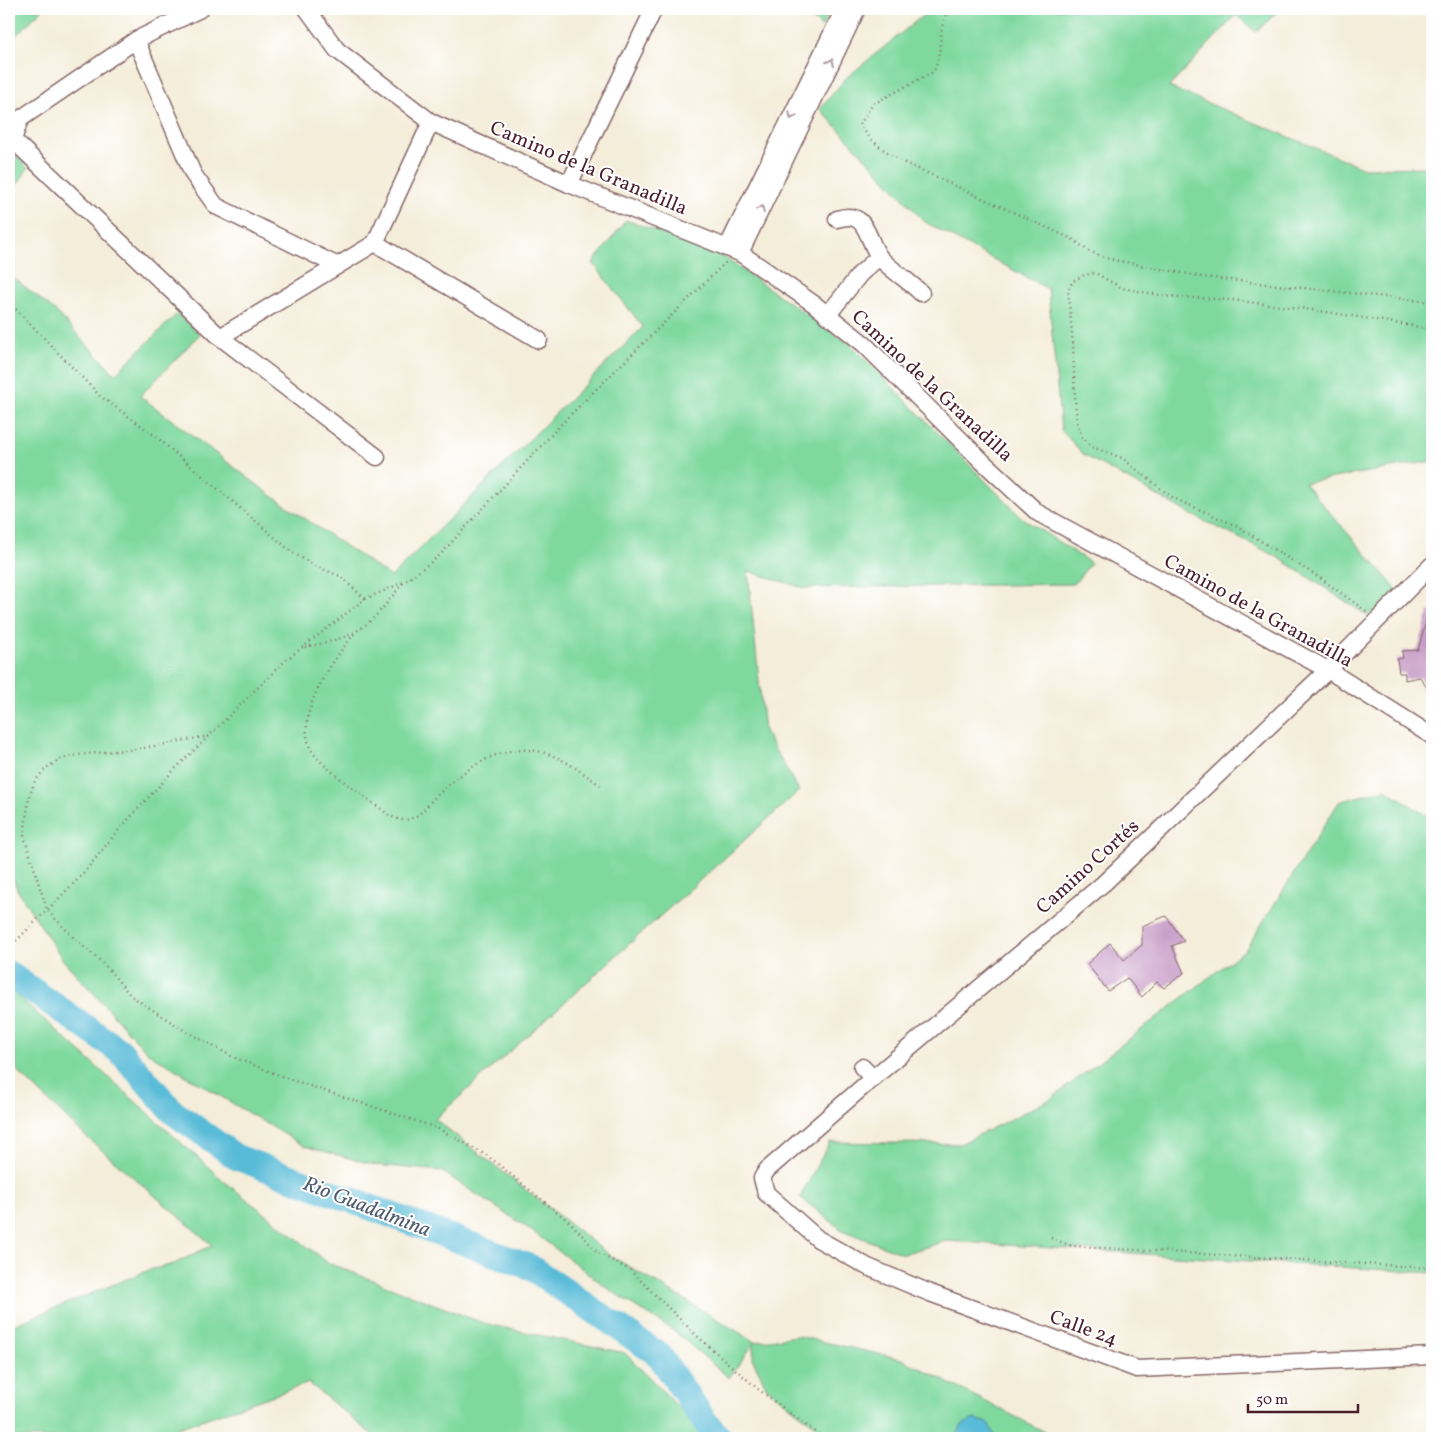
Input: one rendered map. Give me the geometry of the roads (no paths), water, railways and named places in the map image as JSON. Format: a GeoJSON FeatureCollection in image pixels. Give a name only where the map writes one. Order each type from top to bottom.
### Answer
{"type":"FeatureCollection","features":[{"type":"Feature","properties":{"kind":"street"},"geometry":{"type":"LineString","coordinates":[[200,9],[136,40],[20,119],[12,140],[220,337],[377,457]]}},
{"type":"Feature","properties":{"kind":"street","name":"Camino de la Granadilla"},"geometry":{"type":"LineString","coordinates":[[307,9],[337,50],[431,122],[569,184],[734,250],[827,316],[889,367],[983,462],[1038,513],[1328,670],[1432,736]]}},
{"type":"Feature","properties":{"kind":"street"},"geometry":{"type":"LineString","coordinates":[[569,184],[654,9]]}},
{"type":"Feature","properties":{"kind":"street"},"geometry":{"type":"LineString","coordinates":[[734,250],[844,9]]}},
{"type":"Feature","properties":{"kind":"street"},"geometry":{"type":"LineString","coordinates":[[734,250],[857,9]]}},
{"type":"Feature","properties":{"kind":"street"},"geometry":{"type":"LineString","coordinates":[[136,40],[193,174],[216,206],[336,265]]}},
{"type":"Feature","properties":{"kind":"street"},"geometry":{"type":"LineString","coordinates":[[220,337],[375,243],[431,122]]}},
{"type":"Feature","properties":{"kind":"street"},"geometry":{"type":"LineString","coordinates":[[837,219],[851,217],[862,222],[880,257],[921,293]]}},
{"type":"Feature","properties":{"kind":"street"},"geometry":{"type":"LineString","coordinates":[[375,243],[539,340]]}},
{"type":"Feature","properties":{"kind":"street"},"geometry":{"type":"LineString","coordinates":[[827,316],[860,274],[880,257]]}},
{"type":"Feature","properties":{"kind":"street","name":"Camino Cortés"},"geometry":{"type":"LineString","coordinates":[[762,1185],[762,1178],[767,1170],[867,1072],[1104,883],[1328,670],[1432,565]]}},
{"type":"Feature","properties":{"kind":"street","name":"Calle 24"},"geometry":{"type":"LineString","coordinates":[[762,1185],[773,1200],[818,1239],[868,1267],[1137,1369],[1432,1356]]}},
{"type":"Feature","properties":{"kind":"water"},"geometry":{"type":"Polygon","coordinates":[[[974,1419],[988,1423],[996,1438],[955,1438],[962,1425],[974,1419]]]}},
{"type":"Feature","properties":{"kind":"waterway","name":"Rio Guadalmina"},"geometry":{"type":"LineString","coordinates":[[9,974],[120,1051],[173,1112],[236,1157],[530,1267],[659,1355],[706,1423],[720,1438]]}}]}
